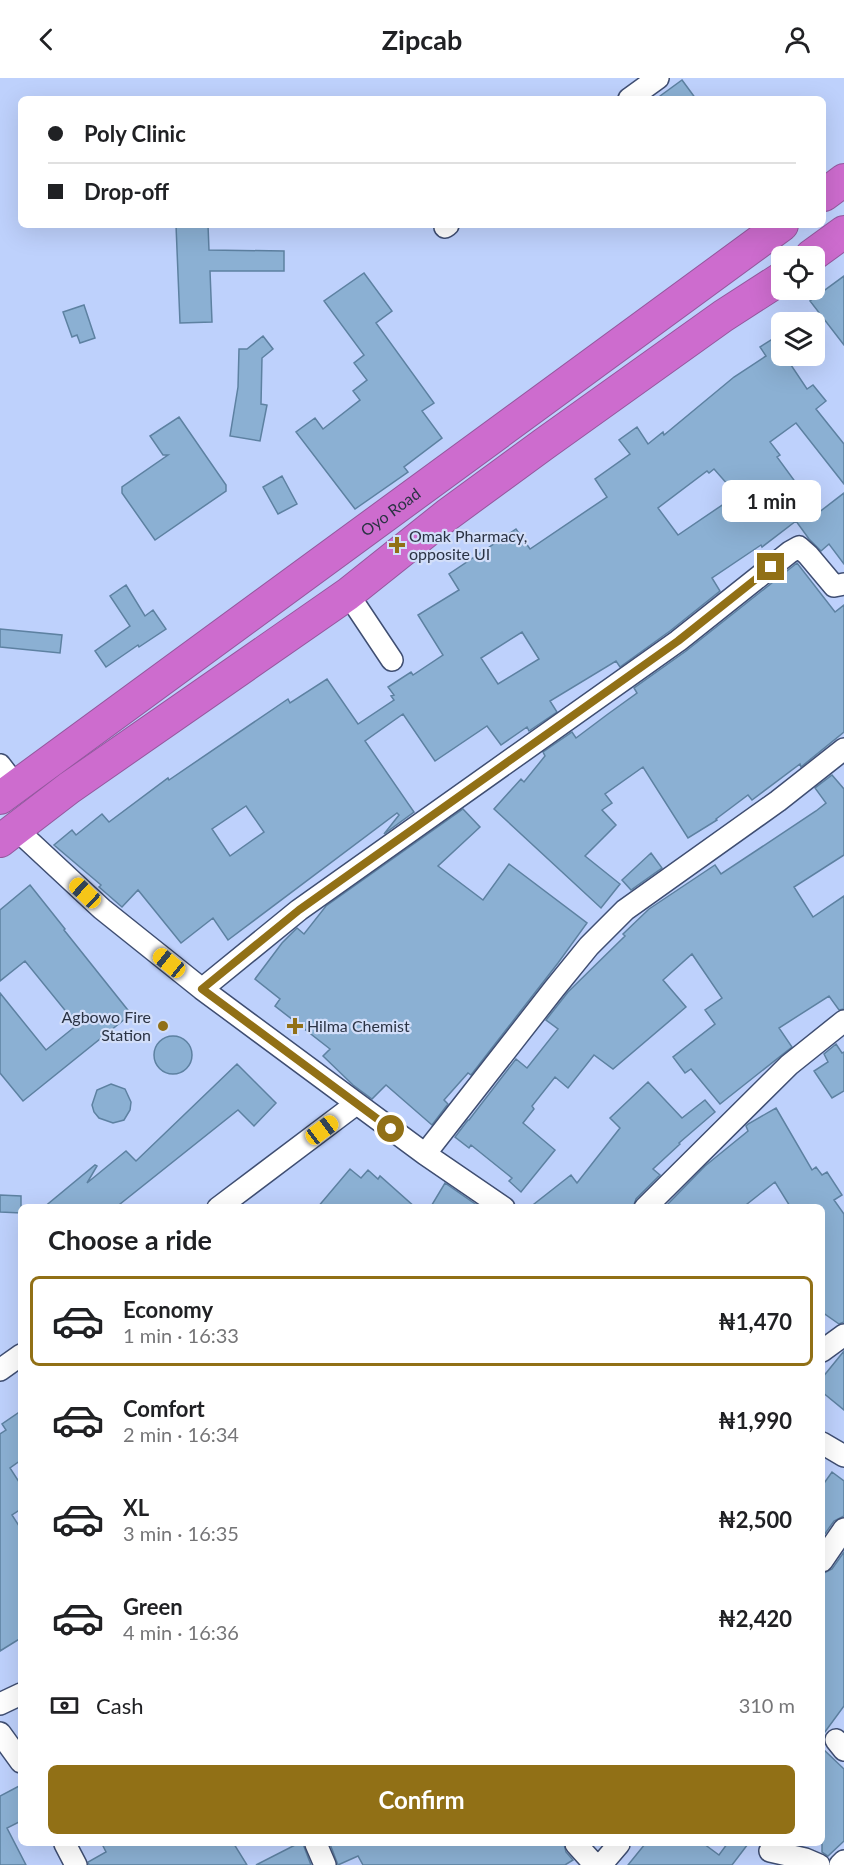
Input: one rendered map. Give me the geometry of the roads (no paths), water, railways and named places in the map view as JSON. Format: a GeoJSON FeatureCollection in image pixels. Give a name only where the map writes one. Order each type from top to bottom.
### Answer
{"type":"FeatureCollection","features":[{"type":"Feature","properties":{"kind":"highway"},"geometry":{"type":"LineString","coordinates":[[826,194],[844,180]]}},
{"type":"Feature","properties":{"kind":"highway","name":"Oyo Road"},"geometry":{"type":"LineString","coordinates":[[5,783],[778,228]]}},
{"type":"Feature","properties":{"kind":"highway"},"geometry":{"type":"LineString","coordinates":[[825,246],[844,232]]}},
{"type":"Feature","properties":{"kind":"highway"},"geometry":{"type":"LineString","coordinates":[[700,284],[723,316]]}},
{"type":"Feature","properties":{"kind":"highway"},"geometry":{"type":"LineString","coordinates":[[6,828],[69,788],[348,594],[447,515],[723,316],[771,285]]}},
{"type":"Feature","properties":{"kind":"highway"},"geometry":{"type":"LineString","coordinates":[[5,783],[12,800],[6,828]]}},
{"type":"Feature","properties":{"kind":"street"},"geometry":{"type":"LineString","coordinates":[[633,96],[658,78]]}},
{"type":"Feature","properties":{"kind":"street"},"geometry":{"type":"LineString","coordinates":[[202,989],[299,910],[678,641],[790,552],[799,547],[834,586],[844,584]]}},
{"type":"Feature","properties":{"kind":"street"},"geometry":{"type":"LineString","coordinates":[[348,594],[392,660]]}},
{"type":"Feature","properties":{"kind":"street"},"geometry":{"type":"LineString","coordinates":[[425,1154],[589,946],[625,910],[844,750]]}},
{"type":"Feature","properties":{"kind":"street"},"geometry":{"type":"LineString","coordinates":[[6,828],[202,989],[356,1104],[498,1204]]}},
{"type":"Feature","properties":{"kind":"street"},"geometry":{"type":"LineString","coordinates":[[649,1204],[789,1065],[844,1021]]}},
{"type":"Feature","properties":{"kind":"street"},"geometry":{"type":"LineString","coordinates":[[223,1204],[356,1104]]}},
{"type":"Feature","properties":{"kind":"street"},"geometry":{"type":"LineString","coordinates":[[825,1349],[844,1335]]}},
{"type":"Feature","properties":{"kind":"street"},"geometry":{"type":"LineString","coordinates":[[0,1371],[18,1357]]}},
{"type":"Feature","properties":{"kind":"street"},"geometry":{"type":"LineString","coordinates":[[825,1445],[844,1456]]}},
{"type":"Feature","properties":{"kind":"street"},"geometry":{"type":"LineString","coordinates":[[825,1557],[844,1529]]}},
{"type":"Feature","properties":{"kind":"street"},"geometry":{"type":"LineString","coordinates":[[0,1704],[18,1695]]}},
{"type":"Feature","properties":{"kind":"street"},"geometry":{"type":"LineString","coordinates":[[0,1733],[18,1758]]}},
{"type":"Feature","properties":{"kind":"street"},"geometry":{"type":"LineString","coordinates":[[66,1846],[76,1865]]}},
{"type":"Feature","properties":{"kind":"street"},"geometry":{"type":"LineString","coordinates":[[317,1846],[326,1865]]}},
{"type":"Feature","properties":{"kind":"street"},"geometry":{"type":"LineString","coordinates":[[578,1846],[595,1865]]}},
{"type":"Feature","properties":{"kind":"street"},"geometry":{"type":"LineString","coordinates":[[601,1865],[617,1846]]}},
{"type":"Feature","properties":{"kind":"street"},"geometry":{"type":"LineString","coordinates":[[770,1851],[805,1859],[819,1865]]}},
{"type":"Feature","properties":{"kind":"street"},"geometry":{"type":"LineString","coordinates":[[840,1865],[844,1861]]}},
{"type":"Feature","properties":{"kind":"place","name":"Omak Pharmacy, opposite UI"},"geometry":{"type":"Point","coordinates":[397,545]}},
{"type":"Feature","properties":{"kind":"place","name":"Agbowo Fire Station"},"geometry":{"type":"Point","coordinates":[163,1026]}},
{"type":"Feature","properties":{"kind":"place","name":"Hilma Chemist"},"geometry":{"type":"Point","coordinates":[295,1026]}}]}
